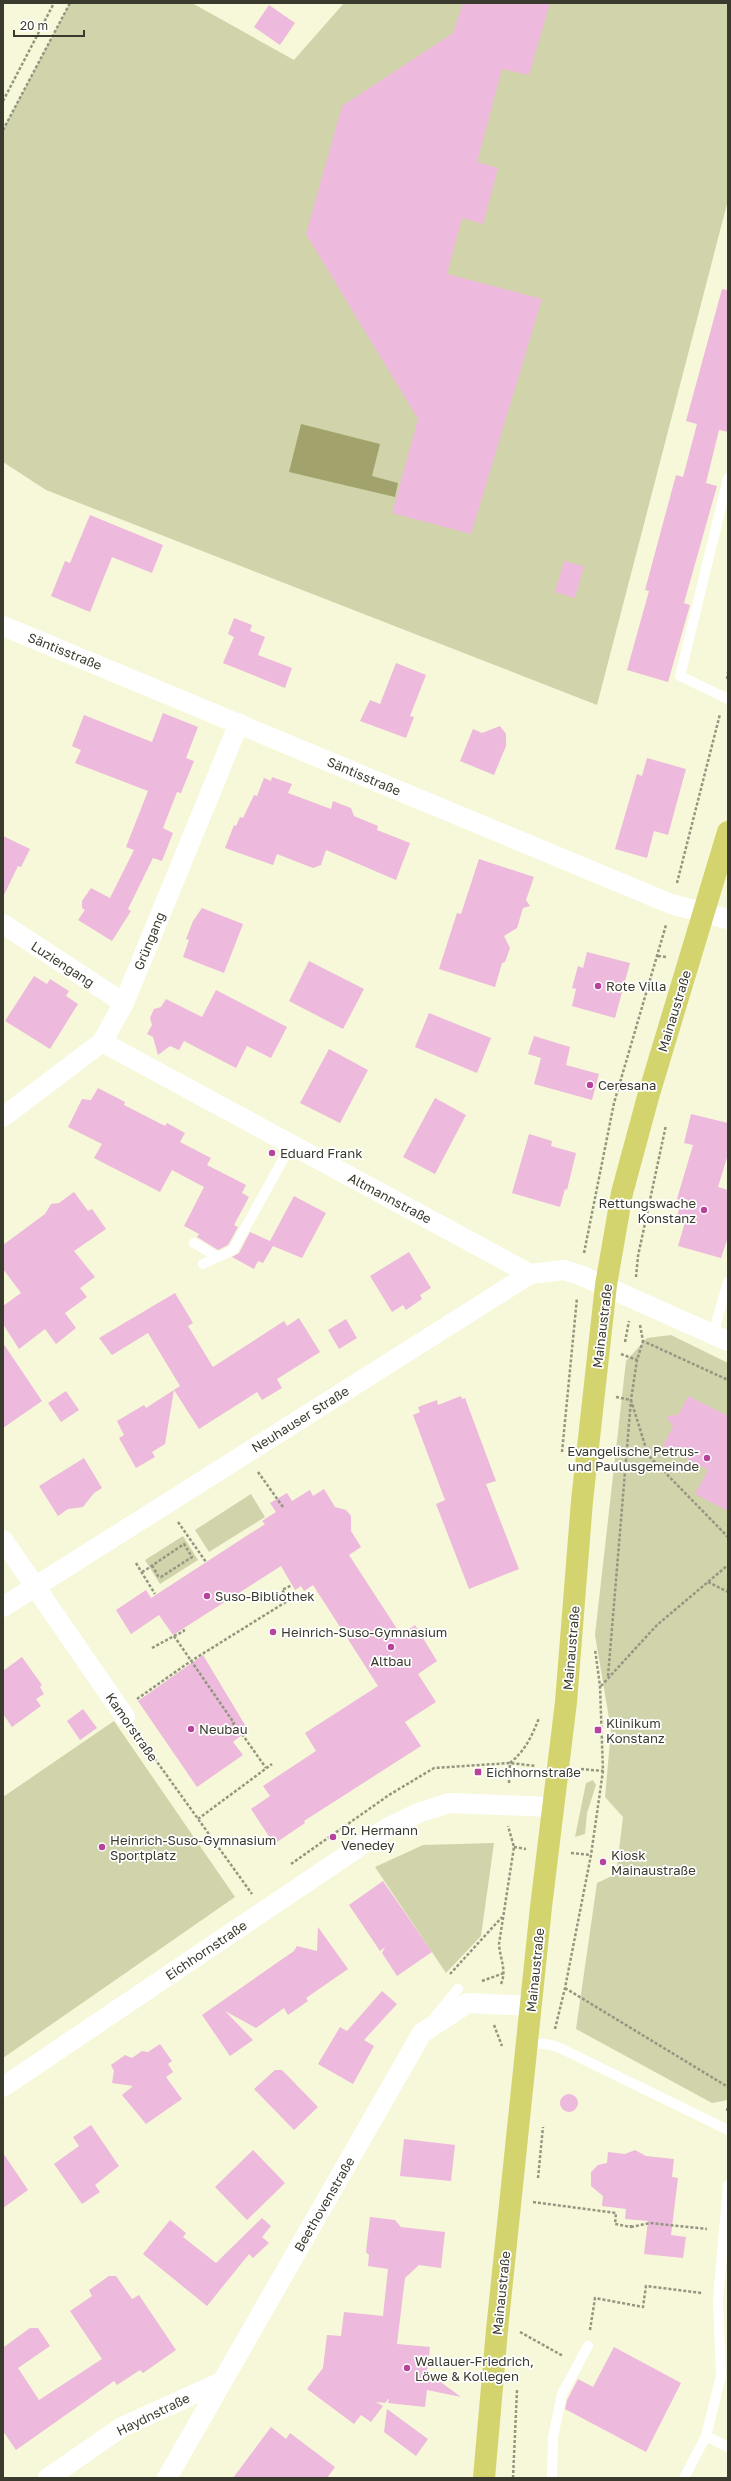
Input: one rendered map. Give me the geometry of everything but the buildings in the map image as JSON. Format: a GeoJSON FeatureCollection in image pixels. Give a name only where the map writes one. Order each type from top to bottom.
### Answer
{"type":"FeatureCollection","features":[{"type":"Feature","properties":{"kind":"main road","name":"Mainaustraße"},"geometry":{"type":"LineString","coordinates":[[484,2478],[497,2330],[552,1807],[566,1702],[583,1493],[606,1285],[622,1193],[648,1097],[728,832]]}},
{"type":"Feature","properties":{"kind":"street","name":"Säntisstraße"},"geometry":{"type":"LineString","coordinates":[[3,626],[671,904],[728,919]]}},
{"type":"Feature","properties":{"kind":"street","name":"Grüngang"},"geometry":{"type":"LineString","coordinates":[[3,1117],[102,1042],[124,1003],[239,723]]}},
{"type":"Feature","properties":{"kind":"street","name":"Luziengang"},"geometry":{"type":"LineString","coordinates":[[3,924],[124,1003]]}},
{"type":"Feature","properties":{"kind":"street","name":"Altmannstraße"},"geometry":{"type":"LineString","coordinates":[[102,1042],[530,1274]]}},
{"type":"Feature","properties":{"kind":"street","name":"Neuhauser Straße"},"geometry":{"type":"LineString","coordinates":[[3,1607],[530,1274],[564,1270],[580,1275],[634,1297],[720,1338]]}},
{"type":"Feature","properties":{"kind":"street","name":"Kamorstraße"},"geometry":{"type":"LineString","coordinates":[[3,1540],[123,1714]]}},
{"type":"Feature","properties":{"kind":"street","name":"Eichhornstraße"},"geometry":{"type":"LineString","coordinates":[[3,2087],[387,1828],[418,1813],[449,1803],[552,1807]]}},
{"type":"Feature","properties":{"kind":"street","name":"Beethovenstraße"},"geometry":{"type":"LineString","coordinates":[[167,2478],[422,2033],[468,2003],[496,2003],[532,2006]]}},
{"type":"Feature","properties":{"kind":"street","name":"Haydnstraße"},"geometry":{"type":"LineString","coordinates":[[48,2478],[122,2427],[221,2382]]}},
{"type":"Feature","properties":{"kind":"lane"},"geometry":{"type":"LineString","coordinates":[[726,698],[680,676],[728,478]]}},
{"type":"Feature","properties":{"kind":"lane"},"geometry":{"type":"LineString","coordinates":[[203,1264],[233,1250],[291,1145]]}},
{"type":"Feature","properties":{"kind":"lane"},"geometry":{"type":"LineString","coordinates":[[194,1243],[218,1257]]}},
{"type":"Feature","properties":{"kind":"lane"},"geometry":{"type":"LineString","coordinates":[[720,1338],[728,1282]]}},
{"type":"Feature","properties":{"kind":"lane"},"geometry":{"type":"LineString","coordinates":[[422,2033],[458,1989]]}},
{"type":"Feature","properties":{"kind":"lane"},"geometry":{"type":"LineString","coordinates":[[528,2042],[551,2045],[728,2130]]}},
{"type":"Feature","properties":{"kind":"lane"},"geometry":{"type":"LineString","coordinates":[[684,2478],[706,2436],[721,2376],[719,2295],[726,2259],[725,2231],[728,2185]]}},
{"type":"Feature","properties":{"kind":"lane"},"geometry":{"type":"LineString","coordinates":[[552,2478],[553,2437],[562,2394],[588,2346]]}},
{"type":"Feature","properties":{"kind":"lane"},"geometry":{"type":"LineString","coordinates":[[706,2436],[728,2447]]}},
{"type":"Feature","properties":{"kind":"path"},"geometry":{"type":"LineString","coordinates":[[3,101],[54,3]]}},
{"type":"Feature","properties":{"kind":"path"},"geometry":{"type":"LineString","coordinates":[[3,130],[70,3]]}},
{"type":"Feature","properties":{"kind":"path"},"geometry":{"type":"LineString","coordinates":[[580,1275],[614,1103],[671,904],[726,698],[728,672]]}},
{"type":"Feature","properties":{"kind":"path"},"geometry":{"type":"LineString","coordinates":[[608,1676],[631,1400],[637,1360],[643,1341],[634,1297],[638,1256],[668,1117]]}},
{"type":"Feature","properties":{"kind":"path"},"geometry":{"type":"LineString","coordinates":[[643,1341],[728,1380]]}},
{"type":"Feature","properties":{"kind":"path"},"geometry":{"type":"LineString","coordinates":[[631,1400],[648,1455],[728,1537]]}},
{"type":"Feature","properties":{"kind":"path"},"geometry":{"type":"LineString","coordinates":[[264,1480],[283,1507]]}},
{"type":"Feature","properties":{"kind":"path"},"geometry":{"type":"LineString","coordinates":[[166,1503],[206,1562]]}},
{"type":"Feature","properties":{"kind":"path"},"geometry":{"type":"LineString","coordinates":[[142,1572],[184,1544],[192,1557],[161,1577],[158,1576],[152,1566]]}},
{"type":"Feature","properties":{"kind":"path"},"geometry":{"type":"LineString","coordinates":[[136,1562],[155,1594]]}},
{"type":"Feature","properties":{"kind":"path"},"geometry":{"type":"LineString","coordinates":[[551,2045],[565,1988],[590,1855],[603,1771],[600,1686],[657,1625],[728,1565]]}},
{"type":"Feature","properties":{"kind":"path"},"geometry":{"type":"LineString","coordinates":[[708,1582],[728,1592]]}},
{"type":"Feature","properties":{"kind":"path"},"geometry":{"type":"LineString","coordinates":[[123,1714],[192,1661],[289,1600],[282,1590],[292,1585]]}},
{"type":"Feature","properties":{"kind":"path"},"geometry":{"type":"LineString","coordinates":[[152,1648],[184,1631],[183,1629]]}},
{"type":"Feature","properties":{"kind":"path"},"geometry":{"type":"LineString","coordinates":[[174,1636],[234,1723],[226,1731]]}},
{"type":"Feature","properties":{"kind":"path","name":"Kamorstraße"},"geometry":{"type":"LineString","coordinates":[[123,1714],[264,1911]]}},
{"type":"Feature","properties":{"kind":"path"},"geometry":{"type":"LineString","coordinates":[[242,1734],[266,1768]]}},
{"type":"Feature","properties":{"kind":"path"},"geometry":{"type":"LineString","coordinates":[[198,1819],[272,1764]]}},
{"type":"Feature","properties":{"kind":"path"},"geometry":{"type":"LineString","coordinates":[[389,1795],[434,1768],[510,1764]]}},
{"type":"Feature","properties":{"kind":"path"},"geometry":{"type":"LineString","coordinates":[[496,2003],[504,1977],[504,1966],[500,1958],[499,1944],[514,1847]]}},
{"type":"Feature","properties":{"kind":"path"},"geometry":{"type":"LineString","coordinates":[[565,1988],[728,2087]]}},
{"type":"Feature","properties":{"kind":"path"},"geometry":{"type":"LineString","coordinates":[[538,2179],[544,2124]]}},
{"type":"Feature","properties":{"kind":"path"},"geometry":{"type":"LineString","coordinates":[[534,2210],[536,2194]]}},
{"type":"Feature","properties":{"kind":"path"},"geometry":{"type":"LineString","coordinates":[[511,2199],[616,2213],[615,2224],[631,2225],[650,2223],[725,2231]]}},
{"type":"Feature","properties":{"kind":"path"},"geometry":{"type":"LineString","coordinates":[[588,2346],[595,2298],[643,2307],[646,2286],[719,2295]]}},
{"type":"Feature","properties":{"kind":"path"},"geometry":{"type":"LineString","coordinates":[[519,2340],[520,2325]]}},
{"type":"Feature","properties":{"kind":"path"},"geometry":{"type":"LineString","coordinates":[[497,2330],[520,2332],[578,2364]]}},
{"type":"Feature","properties":{"kind":"path"},"geometry":{"type":"LineString","coordinates":[[513,2478],[517,2386]]}},
{"type":"Feature","properties":{"kind":"shaded area"},"geometry":{"type":"Polygon","coordinates":[[[70,3],[192,3],[294,60],[344,3],[728,3],[728,200],[597,705],[46,490],[3,462],[3,130],[70,3]]]}},
{"type":"Feature","properties":{"kind":"shaded area"},"geometry":{"type":"Polygon","coordinates":[[[301,424],[380,444],[372,476],[398,483],[395,497],[289,472],[301,424]]]}},
{"type":"Feature","properties":{"kind":"shaded area"},"geometry":{"type":"Polygon","coordinates":[[[671,1335],[728,1363],[728,2100],[712,2103],[576,2029],[597,1883],[616,1874],[623,1817],[605,1797],[611,1730],[595,1635],[626,1361],[647,1338],[671,1335]]]}},
{"type":"Feature","properties":{"kind":"shaded area"},"geometry":{"type":"Polygon","coordinates":[[[251,1494],[265,1517],[209,1552],[195,1530],[251,1494]]]}},
{"type":"Feature","properties":{"kind":"shaded area"},"geometry":{"type":"Polygon","coordinates":[[[183,1536],[198,1560],[160,1584],[145,1560],[183,1536]]]}},
{"type":"Feature","properties":{"kind":"shaded area","name":"Heinrich-Suso-Gymnasium Sportplatz"},"geometry":{"type":"Polygon","coordinates":[[[114,1721],[235,1897],[3,2058],[3,1797],[114,1721]]]}},
{"type":"Feature","properties":{"kind":"shaded area"},"geometry":{"type":"Polygon","coordinates":[[[593,1780],[596,1785],[587,1813],[585,1834],[575,1837],[586,1783],[593,1780]]]}},
{"type":"Feature","properties":{"kind":"shaded area"},"geometry":{"type":"Polygon","coordinates":[[[494,1843],[481,1936],[446,1973],[375,1867],[423,1845],[494,1843]]]}},
{"type":"Feature","properties":{"kind":"place","name":"Rote Villa"},"geometry":{"type":"Point","coordinates":[598,986]}},
{"type":"Feature","properties":{"kind":"place","name":"Ceresana"},"geometry":{"type":"Point","coordinates":[590,1085]}},
{"type":"Feature","properties":{"kind":"place","name":"Eduard Frank"},"geometry":{"type":"Point","coordinates":[272,1153]}},
{"type":"Feature","properties":{"kind":"place","name":"Rettungswache Konstanz"},"geometry":{"type":"Point","coordinates":[704,1210]}},
{"type":"Feature","properties":{"kind":"place","name":"Evangelische Petrus- und Paulusgemeinde"},"geometry":{"type":"Point","coordinates":[707,1458]}},
{"type":"Feature","properties":{"kind":"place","name":"Suso-Bibliothek"},"geometry":{"type":"Point","coordinates":[207,1596]}},
{"type":"Feature","properties":{"kind":"place","name":"Heinrich-Suso-Gymnasium"},"geometry":{"type":"Point","coordinates":[273,1632]}},
{"type":"Feature","properties":{"kind":"place","name":"Altbau"},"geometry":{"type":"Point","coordinates":[391,1647]}},
{"type":"Feature","properties":{"kind":"place","name":"Neubau"},"geometry":{"type":"Point","coordinates":[191,1729]}},
{"type":"Feature","properties":{"kind":"place","name":"Klinikum Konstanz"},"geometry":{"type":"Point","coordinates":[598,1730]}},
{"type":"Feature","properties":{"kind":"place","name":"Eichhornstraße"},"geometry":{"type":"Point","coordinates":[478,1772]}},
{"type":"Feature","properties":{"kind":"place","name":"Dr. Hermann Venedey"},"geometry":{"type":"Point","coordinates":[333,1837]}},
{"type":"Feature","properties":{"kind":"place","name":"Heinrich-Suso-Gymnasium Sportplatz"},"geometry":{"type":"Point","coordinates":[102,1847]}},
{"type":"Feature","properties":{"kind":"place","name":"Kiosk Mainaustraße"},"geometry":{"type":"Point","coordinates":[603,1862]}},
{"type":"Feature","properties":{"kind":"place","name":"Wallauer-Friedrich, Löwe & Kollegen"},"geometry":{"type":"Point","coordinates":[407,2368]}}]}
